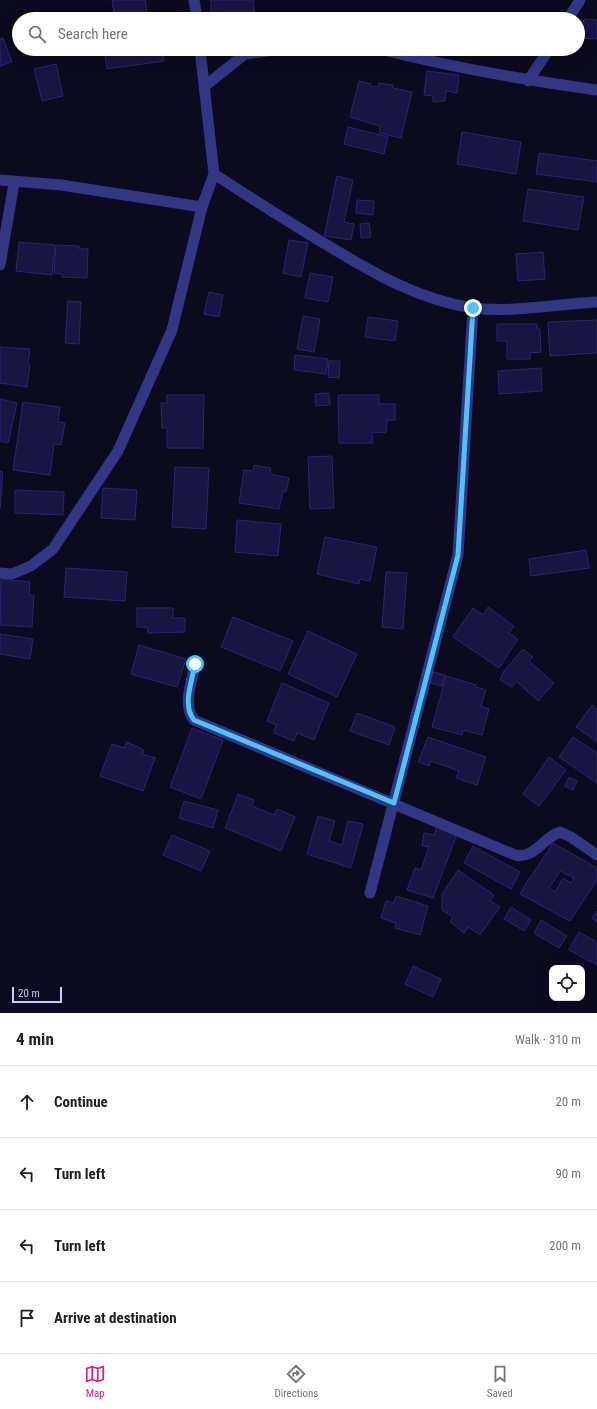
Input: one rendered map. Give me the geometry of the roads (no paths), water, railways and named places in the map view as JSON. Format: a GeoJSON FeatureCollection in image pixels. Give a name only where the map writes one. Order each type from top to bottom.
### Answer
{"type":"FeatureCollection","features":[{"type":"Feature","properties":{"kind":"street"},"geometry":{"type":"LineString","coordinates":[[194,0],[195,12]]}},
{"type":"Feature","properties":{"kind":"street"},"geometry":{"type":"LineString","coordinates":[[572,12],[580,0]]}},
{"type":"Feature","properties":{"kind":"street"},"geometry":{"type":"LineString","coordinates":[[0,573],[12,574],[31,566],[53,549],[118,451],[172,330],[202,207],[214,174],[201,56]]}},
{"type":"Feature","properties":{"kind":"street"},"geometry":{"type":"LineString","coordinates":[[205,86],[237,56]]}},
{"type":"Feature","properties":{"kind":"street"},"geometry":{"type":"LineString","coordinates":[[407,56],[528,81],[597,90]]}},
{"type":"Feature","properties":{"kind":"street"},"geometry":{"type":"LineString","coordinates":[[528,81],[544,56]]}},
{"type":"Feature","properties":{"kind":"street"},"geometry":{"type":"LineString","coordinates":[[214,174],[280,217],[382,279],[427,296],[473,308],[530,308],[597,302]]}},
{"type":"Feature","properties":{"kind":"street"},"geometry":{"type":"LineString","coordinates":[[0,180],[14,183],[61,185],[202,207]]}},
{"type":"Feature","properties":{"kind":"street"},"geometry":{"type":"LineString","coordinates":[[0,265],[14,183]]}},
{"type":"Feature","properties":{"kind":"street"},"geometry":{"type":"LineString","coordinates":[[370,893],[458,555],[473,308]]}},
{"type":"Feature","properties":{"kind":"street"},"geometry":{"type":"LineString","coordinates":[[195,664],[187,706],[189,713],[194,720],[515,855],[523,857],[530,855],[549,836],[560,832],[571,837],[597,855]]}}]}
